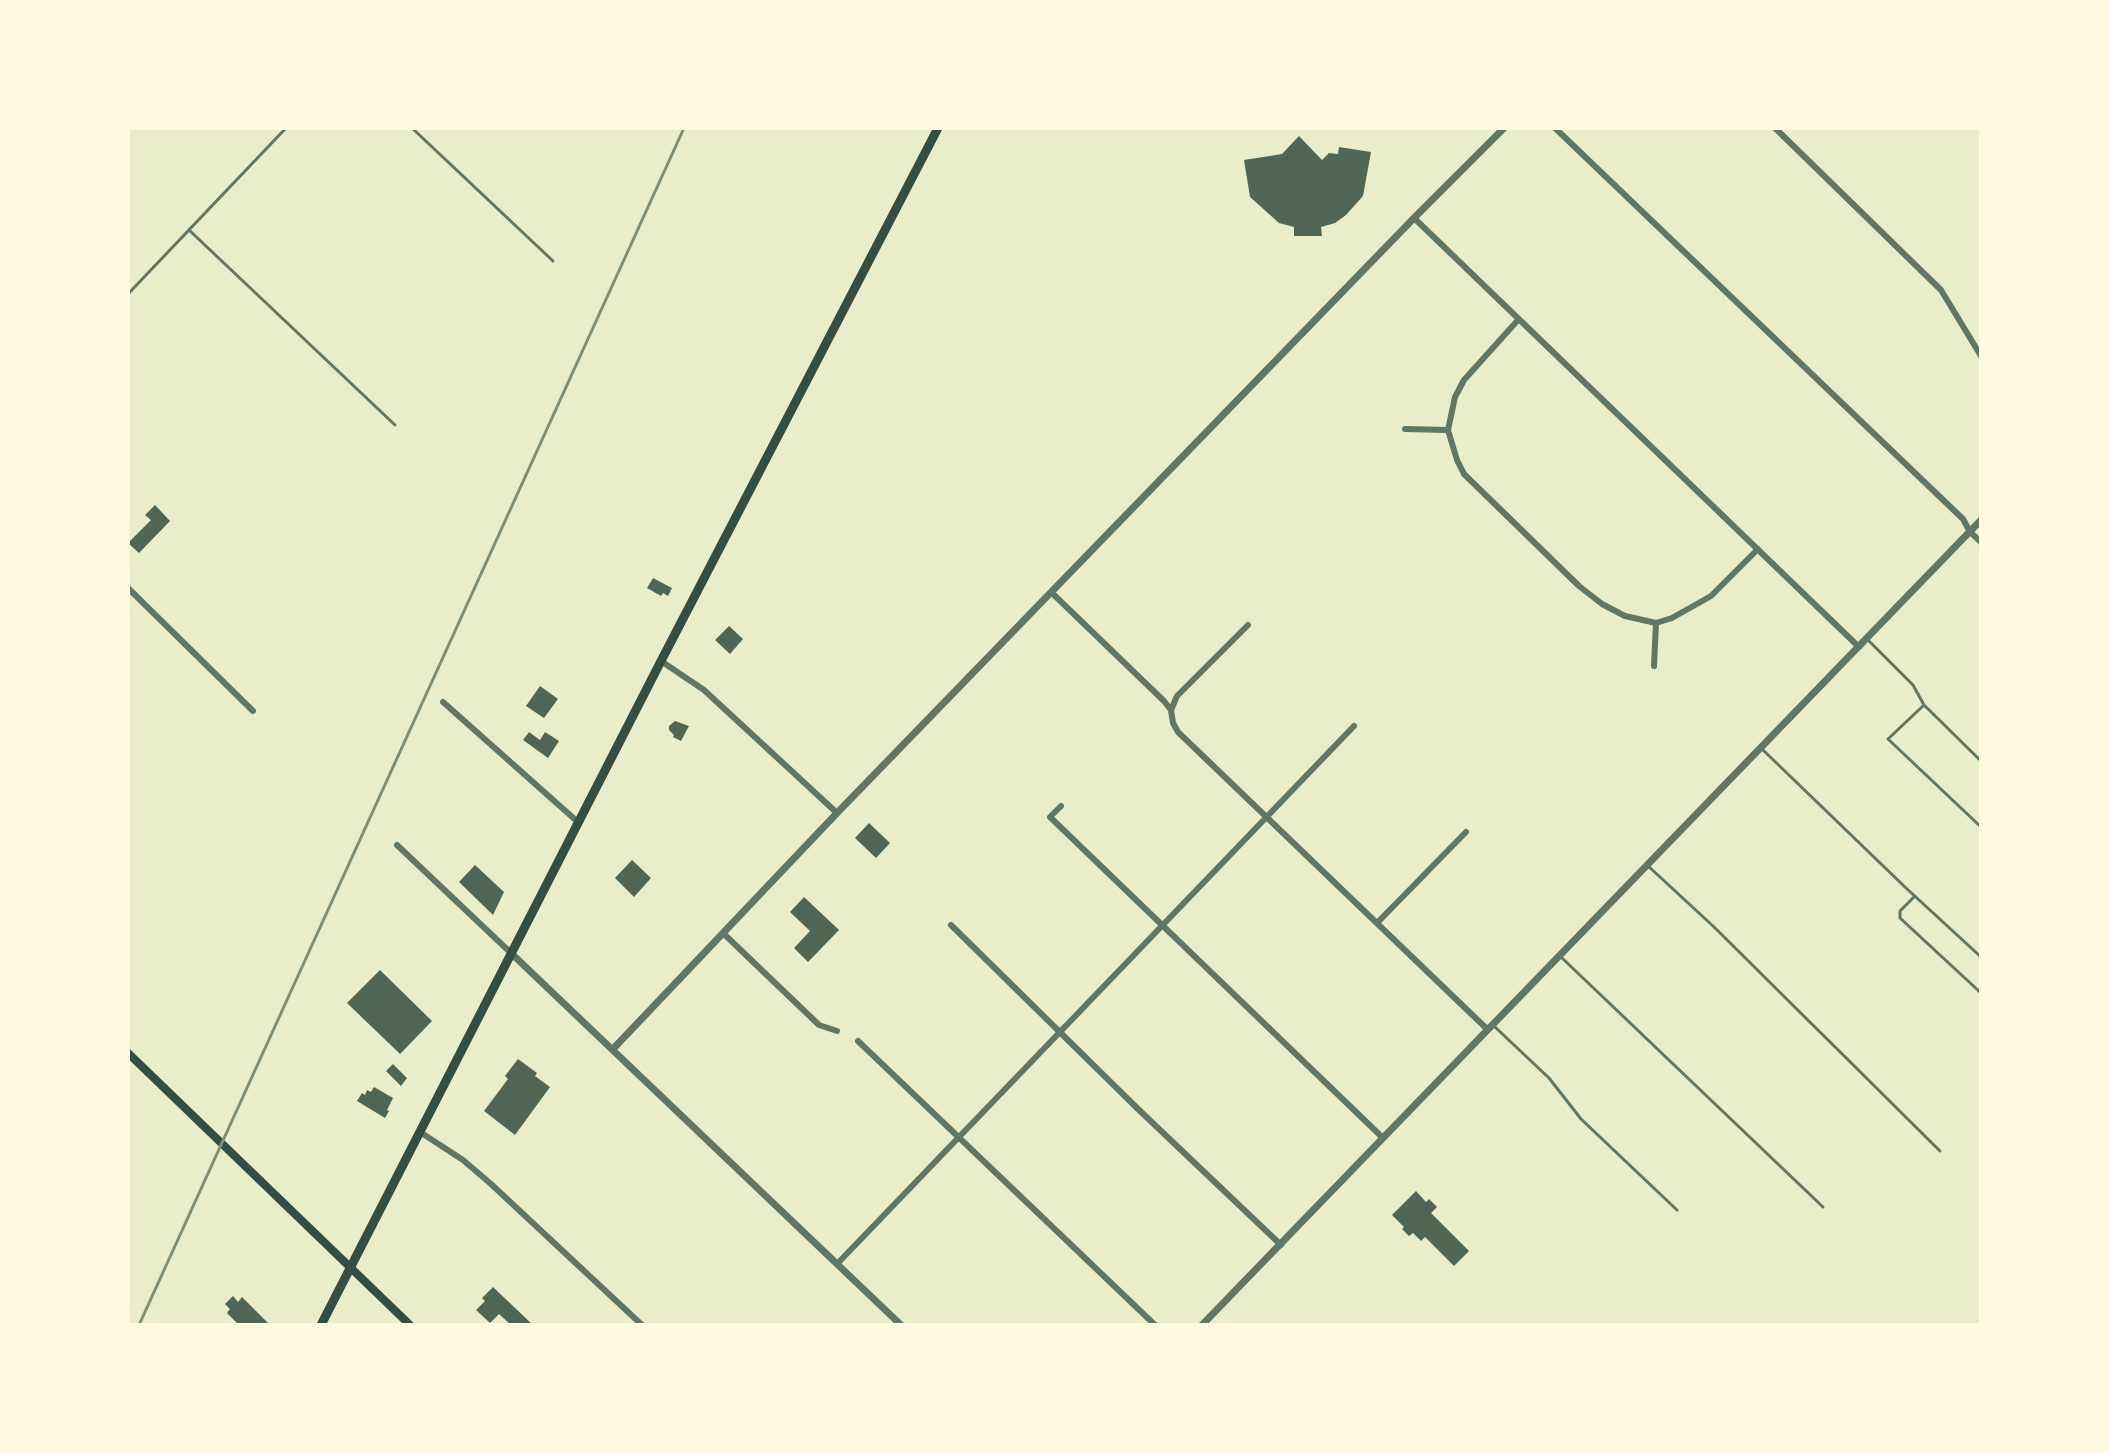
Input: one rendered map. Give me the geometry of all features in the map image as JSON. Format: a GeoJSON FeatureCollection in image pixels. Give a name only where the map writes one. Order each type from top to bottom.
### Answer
{"type":"FeatureCollection","features":[{"type":"Feature","properties":{"kind":"main road"},"geometry":{"type":"LineString","coordinates":[[321,1325],[938,128]]}},
{"type":"Feature","properties":{"kind":"main road"},"geometry":{"type":"LineString","coordinates":[[128,1053],[410,1325]]}},
{"type":"Feature","properties":{"kind":"street"},"geometry":{"type":"LineString","coordinates":[[613,1049],[837,813],[1504,128]]}},
{"type":"Feature","properties":{"kind":"street"},"geometry":{"type":"LineString","coordinates":[[1555,128],[1963,519],[1970,532],[1981,542]]}},
{"type":"Feature","properties":{"kind":"street"},"geometry":{"type":"LineString","coordinates":[[1775,128],[1941,290],[1981,356]]}},
{"type":"Feature","properties":{"kind":"street"},"geometry":{"type":"LineString","coordinates":[[1414,218],[1859,647]]}},
{"type":"Feature","properties":{"kind":"street"},"geometry":{"type":"LineString","coordinates":[[1518,320],[1464,380],[1455,397],[1448,430],[1464,474],[1579,586],[1602,604],[1625,616],[1656,623],[1672,618],[1711,596],[1758,549]]}},
{"type":"Feature","properties":{"kind":"street"},"geometry":{"type":"LineString","coordinates":[[1405,429],[1448,430]]}},
{"type":"Feature","properties":{"kind":"street"},"geometry":{"type":"LineString","coordinates":[[1202,1325],[1981,520]]}},
{"type":"Feature","properties":{"kind":"street"},"geometry":{"type":"LineString","coordinates":[[128,588],[253,711]]}},
{"type":"Feature","properties":{"kind":"street"},"geometry":{"type":"LineString","coordinates":[[1052,593],[1164,701],[1171,710],[1178,732],[1490,1026]]}},
{"type":"Feature","properties":{"kind":"street"},"geometry":{"type":"LineString","coordinates":[[1654,666],[1656,623]]}},
{"type":"Feature","properties":{"kind":"street"},"geometry":{"type":"LineString","coordinates":[[1171,710],[1177,696],[1248,625]]}},
{"type":"Feature","properties":{"kind":"street"},"geometry":{"type":"LineString","coordinates":[[661,661],[704,690],[837,813]]}},
{"type":"Feature","properties":{"kind":"street"},"geometry":{"type":"LineString","coordinates":[[443,702],[579,823]]}},
{"type":"Feature","properties":{"kind":"street"},"geometry":{"type":"LineString","coordinates":[[837,1264],[1354,726]]}},
{"type":"Feature","properties":{"kind":"street"},"geometry":{"type":"LineString","coordinates":[[1042,825],[1061,806]]}},
{"type":"Feature","properties":{"kind":"street"},"geometry":{"type":"LineString","coordinates":[[1050,817],[1383,1138]]}},
{"type":"Feature","properties":{"kind":"street"},"geometry":{"type":"LineString","coordinates":[[1378,922],[1466,832]]}},
{"type":"Feature","properties":{"kind":"street"},"geometry":{"type":"LineString","coordinates":[[397,845],[901,1325]]}},
{"type":"Feature","properties":{"kind":"street"},"geometry":{"type":"LineString","coordinates":[[951,925],[1281,1245]]}},
{"type":"Feature","properties":{"kind":"street"},"geometry":{"type":"LineString","coordinates":[[724,934],[819,1025],[837,1031]]}},
{"type":"Feature","properties":{"kind":"street"},"geometry":{"type":"LineString","coordinates":[[858,1041],[1155,1325]]}},
{"type":"Feature","properties":{"kind":"street"},"geometry":{"type":"LineString","coordinates":[[420,1132],[463,1160],[491,1184],[642,1325]]}},
{"type":"Feature","properties":{"kind":"lane"},"geometry":{"type":"LineString","coordinates":[[128,294],[286,128]]}},
{"type":"Feature","properties":{"kind":"lane"},"geometry":{"type":"LineString","coordinates":[[412,128],[553,261]]}},
{"type":"Feature","properties":{"kind":"lane"},"geometry":{"type":"LineString","coordinates":[[189,230],[395,425]]}},
{"type":"Feature","properties":{"kind":"lane"},"geometry":{"type":"LineString","coordinates":[[1867,639],[1913,685],[1924,705],[1981,761]]}},
{"type":"Feature","properties":{"kind":"lane"},"geometry":{"type":"LineString","coordinates":[[1924,705],[1888,739],[1981,827]]}},
{"type":"Feature","properties":{"kind":"lane"},"geometry":{"type":"LineString","coordinates":[[1760,747],[1981,957]]}},
{"type":"Feature","properties":{"kind":"lane"},"geometry":{"type":"LineString","coordinates":[[1647,865],[1713,926],[1940,1151]]}},
{"type":"Feature","properties":{"kind":"lane"},"geometry":{"type":"LineString","coordinates":[[1915,896],[1900,911],[1900,918],[1981,993]]}},
{"type":"Feature","properties":{"kind":"lane"},"geometry":{"type":"LineString","coordinates":[[1559,956],[1823,1207]]}},
{"type":"Feature","properties":{"kind":"lane"},"geometry":{"type":"LineString","coordinates":[[1490,1026],[1549,1078],[1581,1119],[1677,1210]]}},
{"type":"Feature","properties":{"kind":"building"},"geometry":{"type":"Polygon","coordinates":[[[1299,136],[1322,160],[1329,153],[1338,154],[1339,147],[1371,152],[1363,196],[1346,215],[1335,223],[1321,227],[1322,236],[1294,236],[1294,227],[1279,223],[1250,197],[1244,160],[1282,154],[1299,136]]]}},
{"type":"Feature","properties":{"kind":"building"},"geometry":{"type":"Polygon","coordinates":[[[155,505],[170,521],[139,553],[128,543],[151,520],[145,515],[155,505]]]}},
{"type":"Feature","properties":{"kind":"building"},"geometry":{"type":"Polygon","coordinates":[[[653,578],[672,588],[668,596],[663,593],[661,596],[647,588],[653,578]]]}},
{"type":"Feature","properties":{"kind":"building"},"geometry":{"type":"Polygon","coordinates":[[[729,626],[743,639],[730,654],[715,640],[729,626]]]}},
{"type":"Feature","properties":{"kind":"building"},"geometry":{"type":"Polygon","coordinates":[[[540,686],[558,699],[544,718],[526,706],[540,686]]]}},
{"type":"Feature","properties":{"kind":"building"},"geometry":{"type":"Polygon","coordinates":[[[675,721],[689,726],[681,741],[673,737],[669,730],[675,721]]]}},
{"type":"Feature","properties":{"kind":"building"},"geometry":{"type":"Polygon","coordinates":[[[529,732],[540,740],[545,732],[559,741],[548,758],[523,740],[529,732]]]}},
{"type":"Feature","properties":{"kind":"building"},"geometry":{"type":"Polygon","coordinates":[[[869,823],[890,843],[876,858],[855,838],[869,823]]]}},
{"type":"Feature","properties":{"kind":"building"},"geometry":{"type":"Polygon","coordinates":[[[632,860],[651,878],[634,897],[615,878],[632,860]]]}},
{"type":"Feature","properties":{"kind":"building"},"geometry":{"type":"Polygon","coordinates":[[[475,865],[504,892],[493,915],[459,882],[475,865]]]}},
{"type":"Feature","properties":{"kind":"building"},"geometry":{"type":"Polygon","coordinates":[[[804,897],[839,930],[808,962],[794,948],[810,931],[790,912],[804,897]]]}},
{"type":"Feature","properties":{"kind":"building"},"geometry":{"type":"Polygon","coordinates":[[[380,970],[432,1021],[400,1054],[347,1003],[380,970]]]}},
{"type":"Feature","properties":{"kind":"building"},"geometry":{"type":"Polygon","coordinates":[[[518,1059],[550,1087],[515,1135],[484,1111],[508,1079],[505,1076],[518,1059]]]}},
{"type":"Feature","properties":{"kind":"building"},"geometry":{"type":"Polygon","coordinates":[[[393,1064],[407,1078],[401,1086],[386,1071],[393,1064]]]}},
{"type":"Feature","properties":{"kind":"building"},"geometry":{"type":"Polygon","coordinates":[[[374,1087],[393,1098],[385,1118],[357,1101],[362,1093],[365,1095],[367,1090],[371,1092],[374,1087]]]}},
{"type":"Feature","properties":{"kind":"building"},"geometry":{"type":"Polygon","coordinates":[[[1416,1191],[1426,1202],[1429,1199],[1437,1207],[1431,1213],[1469,1251],[1454,1266],[1425,1237],[1421,1241],[1413,1233],[1409,1236],[1392,1215],[1416,1191]]]}},
{"type":"Feature","properties":{"kind":"building"},"geometry":{"type":"Polygon","coordinates":[[[493,1287],[533,1325],[511,1325],[499,1314],[490,1323],[476,1310],[493,1287]]]}},
{"type":"Feature","properties":{"kind":"building"},"geometry":{"type":"Polygon","coordinates":[[[233,1296],[238,1302],[242,1297],[270,1325],[239,1325],[227,1313],[230,1309],[225,1304],[233,1296]]]}},
{"type":"Feature","properties":{"kind":"railway"},"geometry":{"type":"LineString","coordinates":[[139,1325],[684,128]]}}]}
